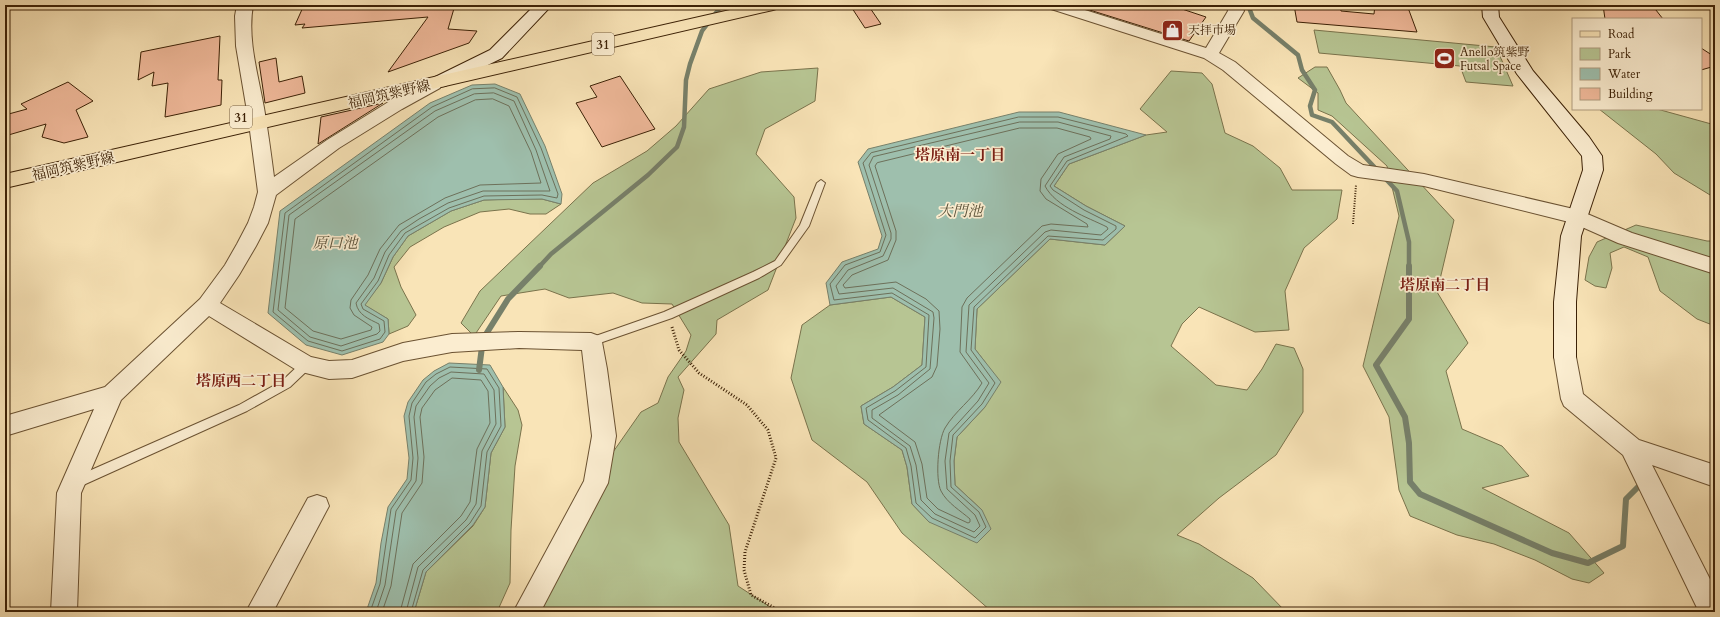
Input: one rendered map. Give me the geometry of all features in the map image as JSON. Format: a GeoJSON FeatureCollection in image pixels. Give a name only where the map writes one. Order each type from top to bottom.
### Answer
{"type":"FeatureCollection","features":[{"type":"Feature","properties":{"kind":"main road","name":"福岡筑紫野線"},"geometry":{"type":"LineString","coordinates":[[5,182],[257,118],[476,65],[737,5]]}},
{"type":"Feature","properties":{"kind":"main road","name":"福岡筑紫野線"},"geometry":{"type":"LineString","coordinates":[[5,171],[257,118],[434,84],[773,5]]}},
{"type":"Feature","properties":{"kind":"street"},"geometry":{"type":"LineString","coordinates":[[64,612],[69,493],[112,394],[206,305],[232,270],[246,246],[264,207],[266,192],[257,118],[244,46],[243,16],[245,5]]}},
{"type":"Feature","properties":{"kind":"street"},"geometry":{"type":"LineString","coordinates":[[266,192],[334,144],[390,108],[434,84],[496,54],[544,5]]}},
{"type":"Feature","properties":{"kind":"street"},"geometry":{"type":"LineString","coordinates":[[1053,5],[1210,55],[1229,66],[1342,160],[1358,171],[1424,180],[1578,217],[1625,238],[1715,267]]}},
{"type":"Feature","properties":{"kind":"street"},"geometry":{"type":"LineString","coordinates":[[1210,55],[1236,11],[1234,5]]}},
{"type":"Feature","properties":{"kind":"street"},"geometry":{"type":"LineString","coordinates":[[1490,5],[1491,17],[1526,74],[1582,141],[1592,156],[1593,170],[1572,236],[1565,302],[1565,357],[1572,399],[1631,448],[1715,476]]}},
{"type":"Feature","properties":{"kind":"street"},"geometry":{"type":"LineString","coordinates":[[206,305],[306,365],[329,370],[352,369],[403,352],[452,343],[519,340],[591,342],[596,369],[604,436],[596,483],[528,609],[530,612]]}},
{"type":"Feature","properties":{"kind":"street"},"geometry":{"type":"LineString","coordinates":[[5,426],[112,394]]}},
{"type":"Feature","properties":{"kind":"street"},"geometry":{"type":"LineString","coordinates":[[1631,448],[1655,494],[1692,574],[1713,612]]}},
{"type":"Feature","properties":{"kind":"street"},"geometry":{"type":"LineString","coordinates":[[259,612],[317,506]]}},
{"type":"Feature","properties":{"kind":"lane"},"geometry":{"type":"LineString","coordinates":[[591,342],[668,315],[756,275],[778,263],[804,226],[821,183]]}},
{"type":"Feature","properties":{"kind":"lane"},"geometry":{"type":"LineString","coordinates":[[73,483],[243,408],[286,384],[306,365]]}},
{"type":"Feature","properties":{"kind":"path"},"geometry":{"type":"LineString","coordinates":[[1353,224],[1358,171]]}},
{"type":"Feature","properties":{"kind":"path"},"geometry":{"type":"LineString","coordinates":[[668,315],[679,350],[684,356],[699,373],[747,406],[768,430],[776,458],[745,552],[744,570],[751,595],[782,612]]}},
{"type":"Feature","properties":{"kind":"green space","name":"Anello筑紫野 Futsal Space"},"geometry":{"type":"Polygon","coordinates":[[[1314,30],[1496,47],[1513,86],[1466,82],[1460,66],[1319,53],[1314,30]]]}},
{"type":"Feature","properties":{"kind":"green space"},"geometry":{"type":"Polygon","coordinates":[[[1315,67],[1327,67],[1346,103],[1454,220],[1437,292],[1468,343],[1446,371],[1462,429],[1502,446],[1529,476],[1482,488],[1569,533],[1604,573],[1589,583],[1572,579],[1535,560],[1494,544],[1457,535],[1410,516],[1399,490],[1389,417],[1363,366],[1399,216],[1387,166],[1332,116],[1318,110],[1318,93],[1298,78],[1315,67]]]}},
{"type":"Feature","properties":{"kind":"green space"},"geometry":{"type":"Polygon","coordinates":[[[818,68],[815,101],[765,129],[756,154],[794,197],[796,218],[768,290],[717,320],[716,334],[678,377],[684,390],[678,418],[679,442],[729,525],[738,586],[778,612],[543,612],[543,606],[597,475],[641,412],[658,403],[668,377],[686,351],[691,335],[672,304],[642,303],[613,293],[569,298],[545,289],[501,296],[474,336],[461,323],[480,291],[593,183],[647,151],[676,126],[709,89],[761,72],[818,68]]]}},
{"type":"Feature","properties":{"kind":"green space"},"geometry":{"type":"Polygon","coordinates":[[[1171,71],[1202,73],[1212,84],[1225,133],[1253,146],[1280,168],[1292,190],[1342,190],[1337,219],[1304,248],[1285,291],[1289,330],[1255,332],[1199,307],[1182,324],[1171,346],[1216,385],[1247,390],[1262,369],[1276,344],[1294,348],[1303,369],[1303,412],[1276,455],[1219,498],[1177,535],[1199,544],[1253,578],[1286,612],[991,611],[902,533],[867,482],[812,440],[791,378],[802,325],[830,305],[891,297],[925,317],[922,365],[893,387],[861,406],[864,424],[902,450],[907,467],[912,504],[929,522],[982,510],[955,485],[954,461],[957,437],[985,407],[985,362],[975,349],[977,309],[1050,239],[1105,245],[1125,226],[1086,206],[1054,186],[1069,164],[1146,135],[1167,132],[1140,109],[1171,71]]]}},
{"type":"Feature","properties":{"kind":"green space"},"geometry":{"type":"Polygon","coordinates":[[[1600,110],[1661,110],[1715,125],[1715,198],[1674,173],[1656,154],[1600,110]]]}},
{"type":"Feature","properties":{"kind":"green space"},"geometry":{"type":"Polygon","coordinates":[[[542,199],[561,204],[546,214],[530,214],[509,209],[480,212],[444,227],[410,247],[394,267],[401,287],[416,315],[408,326],[389,334],[388,319],[364,305],[381,283],[393,257],[408,236],[451,211],[484,200],[542,199]]]}},
{"type":"Feature","properties":{"kind":"green space"},"geometry":{"type":"Polygon","coordinates":[[[1636,225],[1707,241],[1715,241],[1715,326],[1697,319],[1660,291],[1648,257],[1624,247],[1610,253],[1612,268],[1606,288],[1595,286],[1585,280],[1589,257],[1597,242],[1636,225]]]}},
{"type":"Feature","properties":{"kind":"green space"},"geometry":{"type":"Polygon","coordinates":[[[503,387],[518,410],[522,425],[515,466],[511,530],[510,583],[497,612],[414,612],[426,572],[473,526],[485,507],[491,453],[505,427],[503,387]]]}},
{"type":"Feature","properties":{"kind":"water","name":"原口池"},"geometry":{"type":"Polygon","coordinates":[[[495,84],[520,94],[545,146],[562,194],[561,204],[542,199],[484,200],[451,211],[408,236],[393,257],[381,283],[365,305],[388,319],[389,334],[383,342],[342,355],[306,345],[268,313],[280,211],[430,103],[472,85],[495,84]]]}},
{"type":"Feature","properties":{"kind":"water","name":"大門池"},"geometry":{"type":"Polygon","coordinates":[[[1019,112],[1059,112],[1146,135],[1069,164],[1054,186],[1086,206],[1125,226],[1105,245],[1050,239],[977,309],[975,349],[1001,382],[985,407],[957,437],[954,461],[955,485],[982,510],[991,529],[977,543],[929,522],[912,504],[907,467],[902,450],[864,424],[861,406],[893,387],[922,365],[925,317],[891,297],[830,305],[826,283],[842,262],[878,249],[882,236],[858,162],[868,149],[1019,112]]]}},
{"type":"Feature","properties":{"kind":"water"},"geometry":{"type":"Polygon","coordinates":[[[449,363],[490,365],[503,387],[505,427],[491,453],[485,507],[473,525],[426,572],[414,612],[366,612],[376,583],[381,543],[388,507],[407,479],[409,458],[404,416],[408,402],[423,380],[434,371],[449,363]]]}},
{"type":"Feature","properties":{"kind":"building"},"geometry":{"type":"Polygon","coordinates":[[[304,5],[455,5],[448,29],[477,31],[469,43],[388,72],[428,17],[302,28],[305,24],[295,25],[304,5]]]}},
{"type":"Feature","properties":{"kind":"building"},"geometry":{"type":"Polygon","coordinates":[[[850,5],[868,5],[881,24],[865,28],[850,5]]]}},
{"type":"Feature","properties":{"kind":"building","name":"天拝市場"},"geometry":{"type":"Polygon","coordinates":[[[1080,5],[1181,5],[1179,8],[1206,17],[1189,41],[1080,7],[1080,5]]]}},
{"type":"Feature","properties":{"kind":"building"},"geometry":{"type":"Polygon","coordinates":[[[1294,5],[1340,5],[1341,11],[1374,14],[1375,5],[1407,5],[1417,32],[1297,22],[1294,5]]]}},
{"type":"Feature","properties":{"kind":"building"},"geometry":{"type":"Polygon","coordinates":[[[1603,5],[1652,5],[1662,18],[1605,18],[1603,5]]]}},
{"type":"Feature","properties":{"kind":"building"},"geometry":{"type":"Polygon","coordinates":[[[220,36],[218,80],[222,80],[221,105],[165,117],[168,83],[152,86],[154,72],[138,80],[141,52],[220,36]]]}},
{"type":"Feature","properties":{"kind":"building"},"geometry":{"type":"Polygon","coordinates":[[[1702,49],[1715,57],[1715,66],[1702,70],[1702,49]]]}},
{"type":"Feature","properties":{"kind":"building"},"geometry":{"type":"Polygon","coordinates":[[[276,58],[279,82],[302,76],[305,93],[265,103],[259,62],[276,58]]]}},
{"type":"Feature","properties":{"kind":"building"},"geometry":{"type":"Polygon","coordinates":[[[620,76],[655,129],[602,147],[576,103],[597,97],[590,86],[620,76]]]}},
{"type":"Feature","properties":{"kind":"building"},"geometry":{"type":"Polygon","coordinates":[[[68,82],[93,101],[76,110],[88,137],[64,143],[42,137],[46,124],[5,136],[5,115],[27,109],[21,104],[68,82]]]}},
{"type":"Feature","properties":{"kind":"building"},"geometry":{"type":"Polygon","coordinates":[[[383,103],[326,139],[318,144],[321,117],[383,103]]]}},
{"type":"Feature","properties":{"kind":"waterway"},"geometry":{"type":"LineString","coordinates":[[539,267],[551,254],[648,175],[677,147],[684,127],[686,80],[690,64],[702,31],[722,5]]}},
{"type":"Feature","properties":{"kind":"waterway"},"geometry":{"type":"LineString","coordinates":[[1248,5],[1253,18],[1298,55],[1302,70],[1315,90],[1310,106],[1312,115],[1332,122],[1397,191],[1409,242],[1409,319],[1376,365],[1405,417],[1409,443],[1410,482],[1420,494],[1552,553],[1588,563],[1623,546],[1626,499],[1643,482]]}},
{"type":"Feature","properties":{"kind":"waterway"},"geometry":{"type":"LineString","coordinates":[[479,370],[483,339],[508,299],[540,266]]}},
{"type":"Feature","properties":{"kind":"place","name":"天拝市場"},"geometry":{"type":"Point","coordinates":[1172,30]}},
{"type":"Feature","properties":{"kind":"place","name":"Anello筑紫野 Futsal Space"},"geometry":{"type":"Point","coordinates":[1445,59]}},
{"type":"Feature","properties":{"kind":"district","name":"塔原南一丁目"},"geometry":{"type":"Point","coordinates":[960,155]}},
{"type":"Feature","properties":{"kind":"district","name":"塔原南二丁目"},"geometry":{"type":"Point","coordinates":[1445,285]}},
{"type":"Feature","properties":{"kind":"district","name":"塔原西二丁目"},"geometry":{"type":"Point","coordinates":[241,381]}}]}
